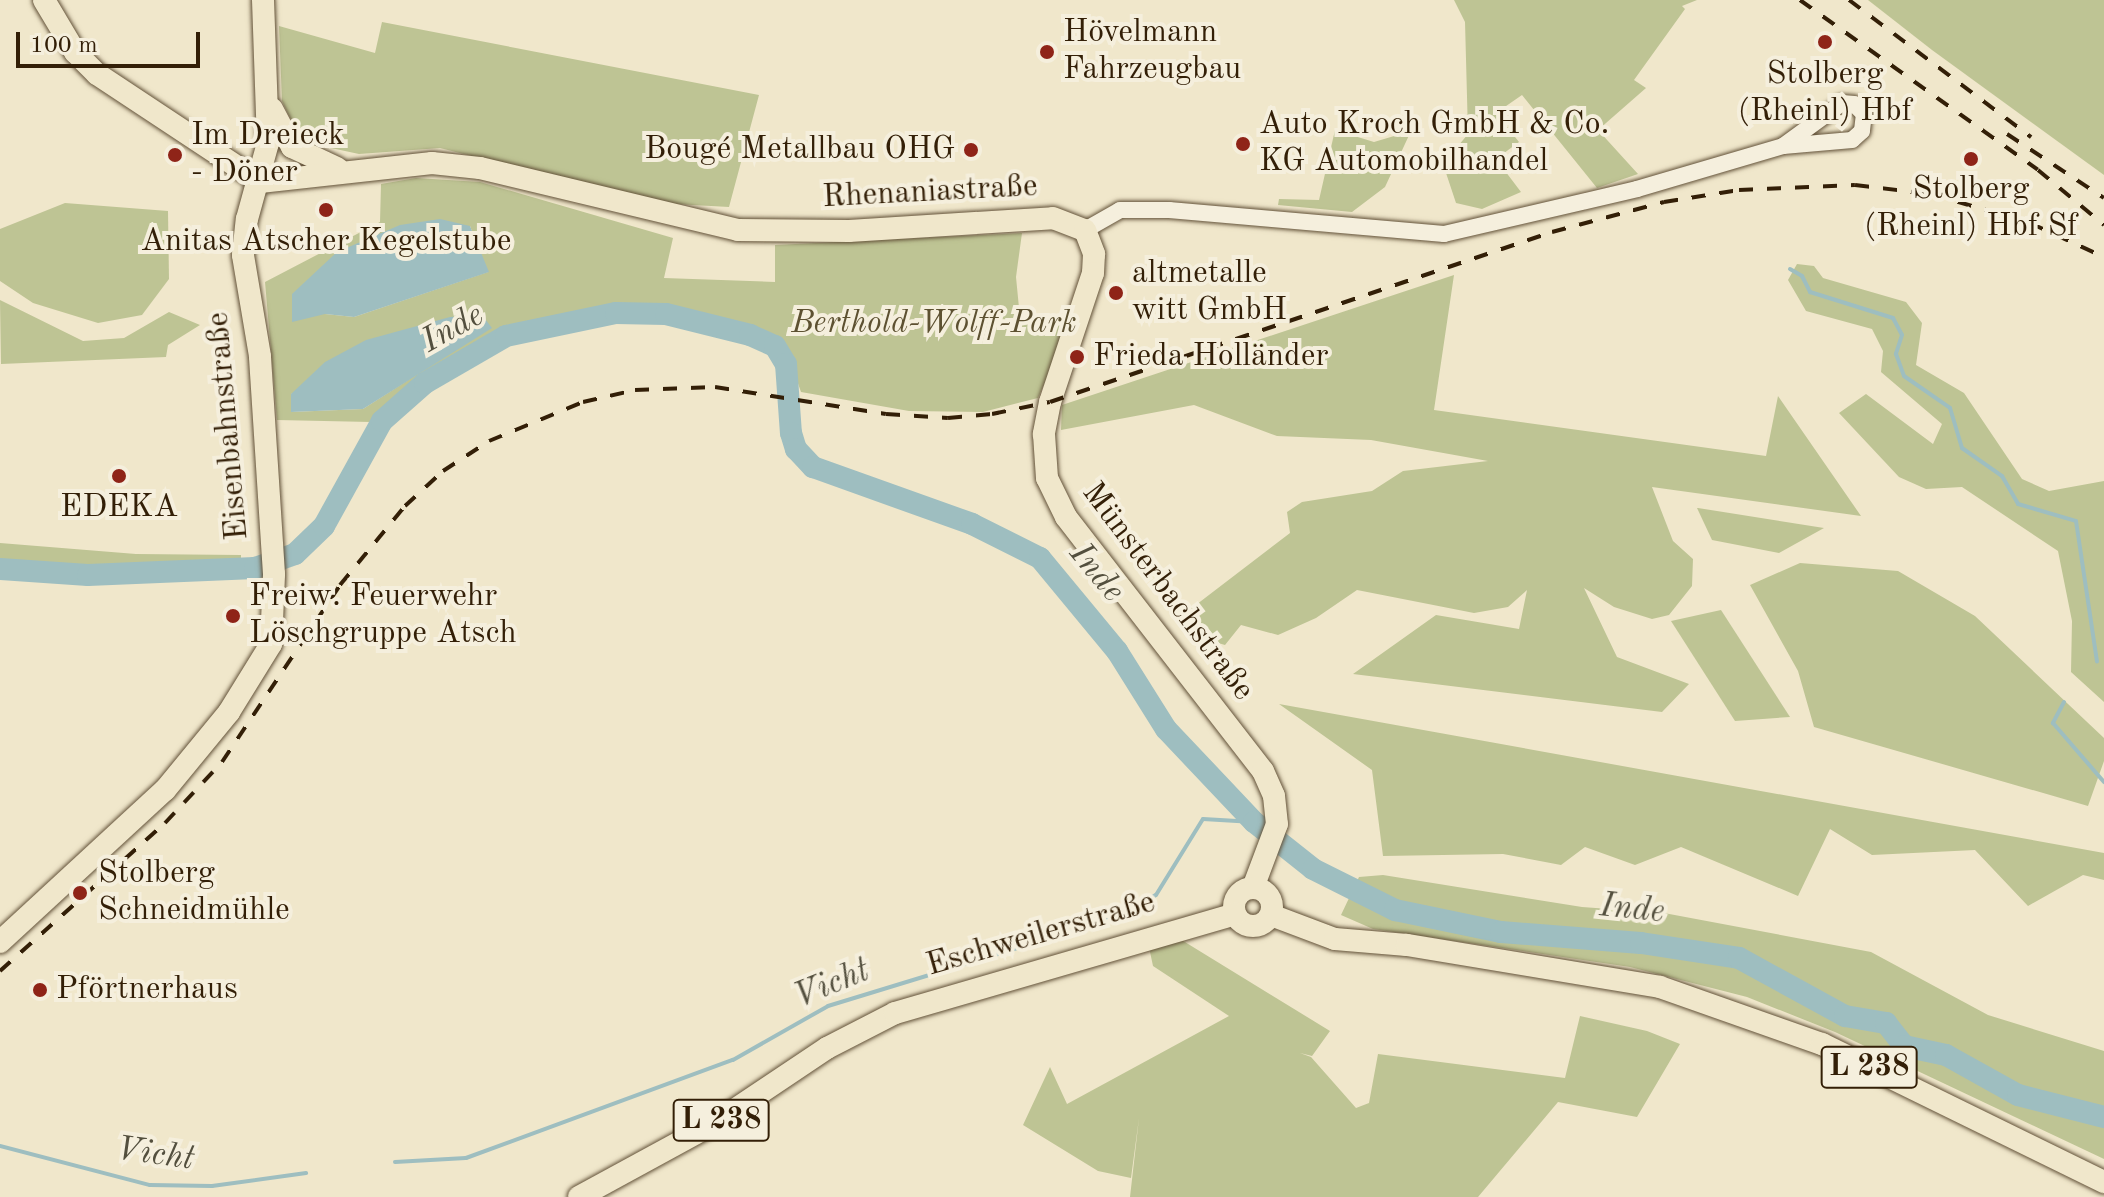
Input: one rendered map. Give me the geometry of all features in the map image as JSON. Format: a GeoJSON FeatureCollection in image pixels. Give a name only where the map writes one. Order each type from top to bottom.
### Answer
{"type":"FeatureCollection","features":[{"type":"Feature","properties":{"kind":"main road"},"geometry":{"type":"LineString","coordinates":[[44,0],[75,52],[97,74],[260,182]]}},
{"type":"Feature","properties":{"kind":"main road"},"geometry":{"type":"LineString","coordinates":[[263,0],[265,88],[276,124],[292,147],[342,170]]}},
{"type":"Feature","properties":{"kind":"main road","name":"Eisenbahnstraße"},"geometry":{"type":"LineString","coordinates":[[0,942],[121,835],[229,712],[271,644],[273,547],[260,356],[243,255],[247,219],[260,182],[268,143],[265,88]]}},
{"type":"Feature","properties":{"kind":"main road","name":"Rhenaniastraße"},"geometry":{"type":"LineString","coordinates":[[260,182],[342,170],[432,163],[480,168],[738,230],[849,231],[1053,218],[1085,230]]}},
{"type":"Feature","properties":{"kind":"main road","name":"Münsterbachstraße"},"geometry":{"type":"LineString","coordinates":[[1085,230],[1094,254],[1093,273],[1050,402],[1044,434],[1047,478],[1066,517],[1263,771],[1277,805],[1277,824],[1253,888]]}},
{"type":"Feature","properties":{"kind":"main road"},"geometry":{"type":"LineString","coordinates":[[1235,914],[1237,898],[1253,888],[1270,897],[1271,915]]}},
{"type":"Feature","properties":{"kind":"main road","name":"L 238"},"geometry":{"type":"LineString","coordinates":[[1235,914],[1251,927],[1271,915],[1335,939],[1407,945],[1673,991],[1822,1044],[2104,1182]]}},
{"type":"Feature","properties":{"kind":"main road","name":"Eschweilerstraße"},"geometry":{"type":"LineString","coordinates":[[579,1197],[715,1123],[827,1048],[895,1013],[1235,914]]}},
{"type":"Feature","properties":{"kind":"street"},"geometry":{"type":"LineString","coordinates":[[1085,230],[1120,210],[1169,210],[1444,234],[1637,189],[1783,146]]}},
{"type":"Feature","properties":{"kind":"green space"},"geometry":{"type":"Polygon","coordinates":[[[1454,0],[1697,0],[1682,6],[1685,9],[1634,80],[1646,88],[1598,130],[1638,174],[1597,188],[1522,95],[1496,113],[1519,142],[1496,159],[1521,192],[1482,209],[1456,203],[1443,164],[1468,134],[1465,22],[1454,0]]]}},
{"type":"Feature","properties":{"kind":"green space"},"geometry":{"type":"Polygon","coordinates":[[[1868,0],[2104,0],[2104,175],[1932,50],[1868,0]]]}},
{"type":"Feature","properties":{"kind":"green space"},"geometry":{"type":"Polygon","coordinates":[[[382,22],[759,95],[729,207],[657,203],[440,148],[359,154],[317,145],[291,120],[282,101],[279,26],[375,53],[382,22]]]}},
{"type":"Feature","properties":{"kind":"green space"},"geometry":{"type":"Polygon","coordinates":[[[1335,130],[1374,142],[1411,131],[1385,187],[1352,212],[1278,205],[1279,199],[1319,200],[1335,130]]]}},
{"type":"Feature","properties":{"kind":"green space","name":"Berthold-Wolff-Park"},"geometry":{"type":"Polygon","coordinates":[[[416,178],[480,182],[673,238],[664,278],[775,282],[775,245],[1022,233],[1016,277],[1020,318],[1072,321],[1038,398],[983,412],[909,411],[801,392],[787,352],[771,335],[687,309],[645,306],[508,331],[433,373],[371,422],[277,420],[265,282],[380,222],[381,184],[416,178]],[[470,226],[325,314],[354,317],[488,272],[470,226]],[[491,327],[291,394],[291,412],[363,409],[491,327]]]}},
{"type":"Feature","properties":{"kind":"green space"},"geometry":{"type":"Polygon","coordinates":[[[65,203],[168,211],[169,279],[142,315],[98,323],[33,303],[0,281],[0,229],[65,203]]]}},
{"type":"Feature","properties":{"kind":"green space"},"geometry":{"type":"Polygon","coordinates":[[[1797,264],[1814,266],[1823,278],[1906,302],[1922,323],[1916,365],[1964,393],[2022,479],[2049,491],[2104,481],[2104,702],[2071,672],[2072,621],[2058,551],[1962,487],[1926,489],[1899,477],[1839,413],[1866,394],[1933,444],[1942,424],[1881,372],[1883,351],[1872,329],[1806,311],[1788,280],[1797,264]]]}},
{"type":"Feature","properties":{"kind":"green space"},"geometry":{"type":"Polygon","coordinates":[[[1454,275],[1434,410],[1766,456],[1778,396],[1861,516],[1652,487],[1673,541],[1693,559],[1692,586],[1669,615],[1652,619],[1614,607],[1584,588],[1617,657],[1689,684],[1662,712],[1353,674],[1436,615],[1519,629],[1527,590],[1508,607],[1474,613],[1357,590],[1316,618],[1278,635],[1241,625],[1225,645],[1198,637],[1188,611],[1290,533],[1287,512],[1302,502],[1372,491],[1403,471],[1488,461],[1371,440],[1277,436],[1194,405],[1061,430],[1062,405],[1454,275]]]}},
{"type":"Feature","properties":{"kind":"green space"},"geometry":{"type":"Polygon","coordinates":[[[0,300],[83,341],[124,338],[169,312],[200,325],[168,345],[166,357],[1,364],[0,300]]]}},
{"type":"Feature","properties":{"kind":"green space"},"geometry":{"type":"Polygon","coordinates":[[[1697,508],[1824,528],[1779,553],[1712,540],[1697,508]]]}},
{"type":"Feature","properties":{"kind":"green space"},"geometry":{"type":"Polygon","coordinates":[[[0,543],[136,554],[241,555],[241,575],[0,576],[0,543]]]}},
{"type":"Feature","properties":{"kind":"green space"},"geometry":{"type":"Polygon","coordinates":[[[1800,563],[1898,571],[1975,616],[2104,738],[2104,761],[2088,806],[1814,727],[1798,671],[1750,585],[1800,563]]]}},
{"type":"Feature","properties":{"kind":"green space"},"geometry":{"type":"Polygon","coordinates":[[[1721,610],[1790,717],[1735,721],[1671,621],[1721,610]]]}},
{"type":"Feature","properties":{"kind":"green space"},"geometry":{"type":"Polygon","coordinates":[[[1279,704],[2104,853],[2104,880],[2083,875],[2028,906],[1975,850],[1872,855],[1830,829],[1798,896],[1681,847],[1635,865],[1585,847],[1561,865],[1503,854],[1383,856],[1372,770],[1279,704]]]}},
{"type":"Feature","properties":{"kind":"green space"},"geometry":{"type":"Polygon","coordinates":[[[1383,875],[1582,907],[1664,913],[1871,952],[1988,1015],[2104,1051],[2104,1159],[1835,1032],[1747,997],[1630,967],[1373,929],[1341,915],[1359,877],[1383,875]]]}},
{"type":"Feature","properties":{"kind":"green space"},"geometry":{"type":"Polygon","coordinates":[[[1180,939],[1330,1031],[1312,1056],[1300,1053],[1311,1057],[1356,1108],[1369,1103],[1378,1054],[1565,1078],[1580,1016],[1647,1031],[1680,1044],[1637,1117],[1558,1102],[1478,1197],[1130,1197],[1139,1118],[1131,1178],[1098,1171],[1023,1125],[1050,1067],[1067,1104],[1229,1016],[1153,966],[1149,947],[1180,939]]]}},
{"type":"Feature","properties":{"kind":"water"},"geometry":{"type":"Polygon","coordinates":[[[440,219],[470,226],[489,272],[354,317],[325,314],[292,322],[292,294],[337,252],[400,225],[440,219]]]}},
{"type":"Feature","properties":{"kind":"water"},"geometry":{"type":"Polygon","coordinates":[[[482,315],[492,328],[363,409],[291,412],[291,394],[325,362],[366,340],[450,317],[482,315]]]}},
{"type":"Feature","properties":{"kind":"waterway"},"geometry":{"type":"LineString","coordinates":[[1790,269],[1802,276],[1810,292],[1893,318],[1902,335],[1896,354],[1904,376],[1950,408],[1962,448],[2002,476],[2018,504],[2076,521],[2097,661]]}},
{"type":"Feature","properties":{"kind":"waterway","name":"Inde"},"geometry":{"type":"LineString","coordinates":[[0,569],[88,575],[255,568],[295,554],[324,526],[382,421],[425,383],[506,336],[616,313],[666,314],[750,335],[775,346],[786,364],[791,433],[796,449],[813,467],[972,524],[1040,558],[1117,651],[1166,729],[1254,822],[1313,869],[1395,910],[1501,932],[1641,943],[1739,958],[1845,1016],[1886,1023],[1904,1046],[1946,1055],[2018,1095],[2104,1117]]}},
{"type":"Feature","properties":{"kind":"waterway"},"geometry":{"type":"LineString","coordinates":[[2064,702],[2053,723],[2104,782]]}},
{"type":"Feature","properties":{"kind":"waterway","name":"Vicht"},"geometry":{"type":"LineString","coordinates":[[395,1162],[466,1158],[733,1060],[828,1006],[1106,921],[1156,895],[1203,819],[1254,822]]}},
{"type":"Feature","properties":{"kind":"waterway","name":"Vicht"},"geometry":{"type":"LineString","coordinates":[[0,1146],[150,1185],[212,1186],[306,1173]]}},
{"type":"Feature","properties":{"kind":"railway"},"geometry":{"type":"LineString","coordinates":[[1800,0],[2038,170],[2104,225]]}},
{"type":"Feature","properties":{"kind":"railway"},"geometry":{"type":"LineString","coordinates":[[1849,0],[2031,137]]}},
{"type":"Feature","properties":{"kind":"railway"},"geometry":{"type":"LineString","coordinates":[[2007,134],[2104,198]]}},
{"type":"Feature","properties":{"kind":"railway"},"geometry":{"type":"LineString","coordinates":[[0,971],[165,823],[222,762],[340,585],[405,506],[443,471],[489,441],[583,402],[635,390],[715,387],[886,414],[948,418],[992,414],[1050,402],[1552,232],[1664,202],[1739,190],[1855,185],[1931,194],[2030,223],[2104,257]]}},
{"type":"Feature","properties":{"kind":"place","name":"Stolberg (Rheinl) Hbf"},"geometry":{"type":"Point","coordinates":[1825,42]}},
{"type":"Feature","properties":{"kind":"place","name":"Hövelmann Fahrzeugbau"},"geometry":{"type":"Point","coordinates":[1047,52]}},
{"type":"Feature","properties":{"kind":"place","name":"Auto Kroch GmbH & Co. KG Automobilhandel"},"geometry":{"type":"Point","coordinates":[1243,144]}},
{"type":"Feature","properties":{"kind":"place","name":"Bougé Metallbau OHG"},"geometry":{"type":"Point","coordinates":[971,150]}},
{"type":"Feature","properties":{"kind":"place","name":"Im Dreieck - Döner"},"geometry":{"type":"Point","coordinates":[175,155]}},
{"type":"Feature","properties":{"kind":"place","name":"Stolberg (Rheinl) Hbf Sf"},"geometry":{"type":"Point","coordinates":[1971,159]}},
{"type":"Feature","properties":{"kind":"place","name":"Anitas Atscher Kegelstube"},"geometry":{"type":"Point","coordinates":[326,210]}},
{"type":"Feature","properties":{"kind":"place","name":"altmetalle witt GmbH"},"geometry":{"type":"Point","coordinates":[1116,293]}},
{"type":"Feature","properties":{"kind":"place","name":"Frieda Holländer"},"geometry":{"type":"Point","coordinates":[1077,357]}},
{"type":"Feature","properties":{"kind":"place","name":"EDEKA"},"geometry":{"type":"Point","coordinates":[119,476]}},
{"type":"Feature","properties":{"kind":"place","name":"Freiw. Feuerwehr Löschgruppe Atsch"},"geometry":{"type":"Point","coordinates":[233,616]}},
{"type":"Feature","properties":{"kind":"place","name":"Stolberg Schneidmühle"},"geometry":{"type":"Point","coordinates":[80,893]}},
{"type":"Feature","properties":{"kind":"place","name":"Pförtnerhaus"},"geometry":{"type":"Point","coordinates":[40,990]}}]}
